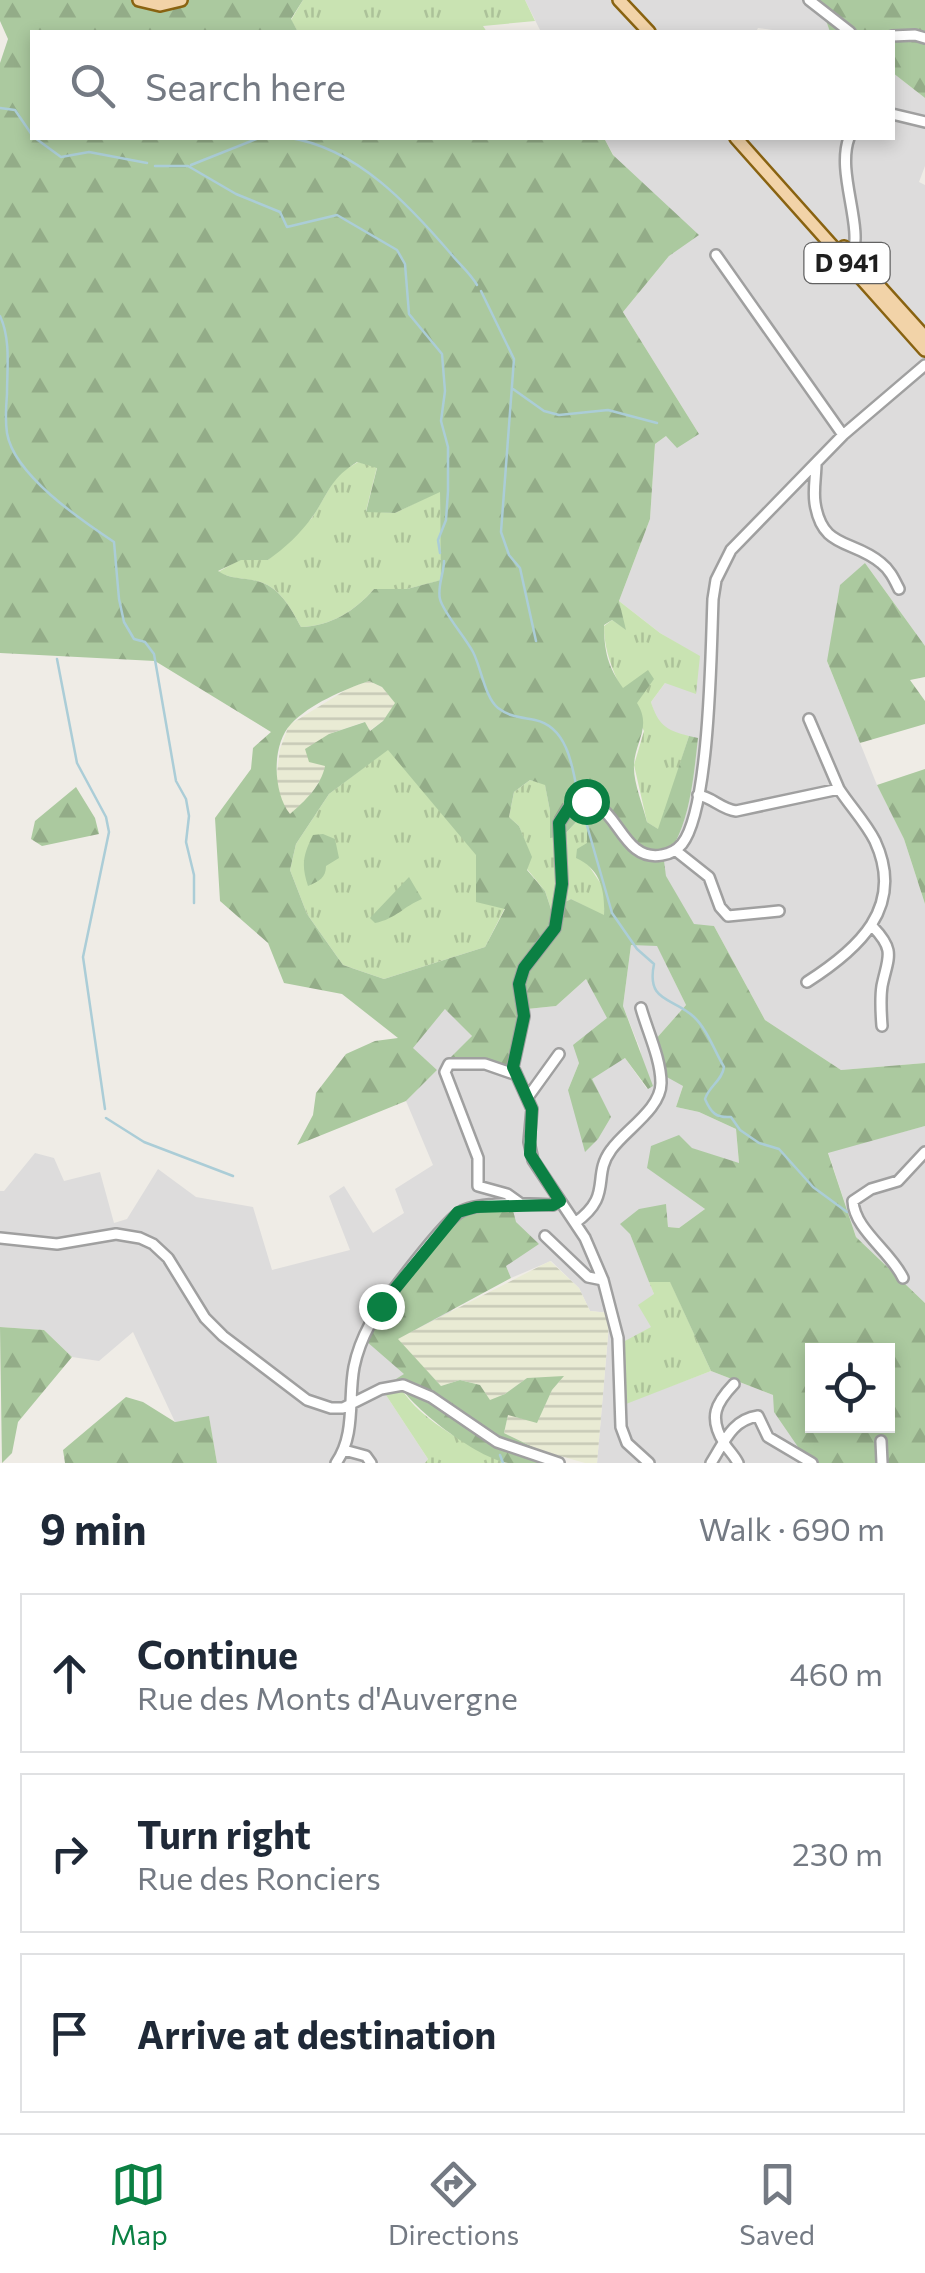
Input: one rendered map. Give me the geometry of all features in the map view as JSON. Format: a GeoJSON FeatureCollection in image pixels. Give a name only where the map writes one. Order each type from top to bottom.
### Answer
{"type":"FeatureCollection","features":[{"type":"Feature","properties":{"kind":"main road"},"geometry":{"type":"LineString","coordinates":[[139,0],[160,4],[181,0]]}},
{"type":"Feature","properties":{"kind":"main road"},"geometry":{"type":"LineString","coordinates":[[616,0],[639,30]]}},
{"type":"Feature","properties":{"kind":"main road"},"geometry":{"type":"LineString","coordinates":[[616,0],[647,30]]}},
{"type":"Feature","properties":{"kind":"main road","name":"D 941"},"geometry":{"type":"LineString","coordinates":[[738,140],[925,336]]}},
{"type":"Feature","properties":{"kind":"main road","name":"D 941"},"geometry":{"type":"LineString","coordinates":[[747,140],[925,350]]}},
{"type":"Feature","properties":{"kind":"street"},"geometry":{"type":"LineString","coordinates":[[810,0],[848,30]]}},
{"type":"Feature","properties":{"kind":"street"},"geometry":{"type":"LineString","coordinates":[[895,36],[915,34],[925,38]]}},
{"type":"Feature","properties":{"kind":"street"},"geometry":{"type":"LineString","coordinates":[[895,115],[925,122]]}},
{"type":"Feature","properties":{"kind":"street"},"geometry":{"type":"LineString","coordinates":[[846,140],[856,244],[851,260]]}},
{"type":"Feature","properties":{"kind":"street"},"geometry":{"type":"LineString","coordinates":[[716,256],[844,435]]}},
{"type":"Feature","properties":{"kind":"street"},"geometry":{"type":"LineString","coordinates":[[649,1463],[627,1443],[621,1427],[618,1338],[603,1280],[590,1246],[530,1154],[532,1109],[514,1074],[514,1056],[524,1016],[519,984],[524,968],[555,928],[562,884],[559,823],[564,812],[586,801],[604,808],[626,840],[644,854],[664,855],[675,850],[686,837],[698,795],[706,737],[716,580],[731,550],[844,435],[925,365]]}},
{"type":"Feature","properties":{"kind":"street"},"geometry":{"type":"LineString","coordinates":[[816,463],[814,502],[822,526],[840,543],[879,560],[899,589]]}},
{"type":"Feature","properties":{"kind":"street"},"geometry":{"type":"LineString","coordinates":[[806,982],[850,954],[873,927],[883,890],[880,855],[868,829],[839,789],[809,719]]}},
{"type":"Feature","properties":{"kind":"street"},"geometry":{"type":"LineString","coordinates":[[698,795],[736,810],[839,789]]}},
{"type":"Feature","properties":{"kind":"street"},"geometry":{"type":"LineString","coordinates":[[675,850],[709,877],[720,907],[728,916],[778,911]]}},
{"type":"Feature","properties":{"kind":"street"},"geometry":{"type":"LineString","coordinates":[[873,927],[888,944],[890,956],[881,994],[882,1026]]}},
{"type":"Feature","properties":{"kind":"street"},"geometry":{"type":"LineString","coordinates":[[575,1223],[598,1201],[608,1154],[644,1115],[659,1091],[660,1077],[642,1008]]}},
{"type":"Feature","properties":{"kind":"street"},"geometry":{"type":"LineString","coordinates":[[528,1098],[559,1054]]}},
{"type":"Feature","properties":{"kind":"street"},"geometry":{"type":"LineString","coordinates":[[514,1074],[476,1062],[446,1066],[445,1072],[480,1166],[478,1186],[507,1194],[520,1204]]}},
{"type":"Feature","properties":{"kind":"street"},"geometry":{"type":"LineString","coordinates":[[903,1278],[894,1259],[856,1216],[853,1201],[871,1189],[898,1182],[925,1152]]}},
{"type":"Feature","properties":{"kind":"street"},"geometry":{"type":"LineString","coordinates":[[336,1463],[344,1450],[354,1367],[370,1324],[445,1225],[465,1209],[553,1205],[560,1201]]}},
{"type":"Feature","properties":{"kind":"street"},"geometry":{"type":"LineString","coordinates":[[0,1238],[70,1244],[116,1234],[152,1244],[168,1258],[205,1318],[306,1400],[331,1408],[352,1406],[381,1389],[403,1385],[430,1397],[496,1442],[558,1463]]}},
{"type":"Feature","properties":{"kind":"street"},"geometry":{"type":"LineString","coordinates":[[545,1236],[588,1277],[603,1280]]}},
{"type":"Feature","properties":{"kind":"street"},"geometry":{"type":"LineString","coordinates":[[734,1384],[716,1404],[722,1440],[738,1463]]}},
{"type":"Feature","properties":{"kind":"street"},"geometry":{"type":"LineString","coordinates":[[710,1463],[722,1440],[741,1421],[758,1416],[768,1437],[812,1463]]}},
{"type":"Feature","properties":{"kind":"street"},"geometry":{"type":"LineString","coordinates":[[880,1441],[882,1463]]}},
{"type":"Feature","properties":{"kind":"street"},"geometry":{"type":"LineString","coordinates":[[344,1450],[366,1456],[371,1463]]}},
{"type":"Feature","properties":{"kind":"shaded area"},"geometry":{"type":"Polygon","coordinates":[[[525,0],[819,0],[829,30],[758,28],[540,30],[525,0]]]}},
{"type":"Feature","properties":{"kind":"shaded area"},"geometry":{"type":"Polygon","coordinates":[[[895,75],[925,98],[925,166],[919,182],[925,185],[925,646],[865,563],[827,661],[877,785],[904,839],[925,904],[925,1063],[841,1070],[765,1020],[714,926],[694,925],[666,877],[663,861],[676,845],[698,739],[672,732],[657,722],[651,702],[665,683],[700,657],[660,633],[619,601],[650,519],[655,444],[666,436],[699,434],[623,312],[669,256],[605,140],[895,140],[895,75]]]}},
{"type":"Feature","properties":{"kind":"shaded area"},"geometry":{"type":"Polygon","coordinates":[[[631,945],[657,945],[686,1005],[655,1040],[683,1086],[676,1107],[699,1112],[736,1129],[739,1164],[691,1148],[648,1168],[705,1209],[679,1228],[668,1227],[666,1205],[630,1234],[654,1294],[651,1327],[626,1403],[711,1371],[773,1395],[810,1463],[597,1463],[610,1313],[590,1311],[579,1288],[551,1261],[511,1278],[506,1266],[516,1222],[405,1375],[384,1392],[428,1459],[425,1463],[217,1463],[209,1417],[175,1422],[133,1332],[99,1361],[72,1357],[44,1330],[0,1327],[0,1191],[35,1153],[54,1158],[64,1181],[100,1172],[114,1223],[127,1219],[158,1169],[196,1197],[253,1207],[272,1270],[350,1250],[329,1196],[344,1186],[373,1233],[404,1213],[395,1189],[433,1165],[406,1101],[437,1070],[412,1048],[446,1008],[472,1036],[451,1058],[480,1058],[507,1066],[527,1009],[556,1006],[586,979],[608,1018],[579,1063],[568,1090],[625,1058],[647,1089],[640,1049],[623,1006],[631,945]]]}},
{"type":"Feature","properties":{"kind":"shaded area"},"geometry":{"type":"Polygon","coordinates":[[[925,1126],[925,1303],[856,1237],[828,1152],[925,1126]]]}},
{"type":"Feature","properties":{"kind":"green space"},"geometry":{"type":"Polygon","coordinates":[[[0,0],[303,0],[291,19],[297,30],[30,30],[30,140],[605,140],[613,155],[699,235],[669,256],[623,312],[699,434],[677,448],[666,436],[655,444],[650,519],[619,601],[626,630],[612,620],[604,625],[606,651],[623,688],[648,670],[654,679],[637,703],[643,727],[634,772],[647,822],[658,829],[689,736],[698,738],[689,802],[680,833],[664,861],[666,876],[694,924],[714,926],[765,1020],[841,1070],[925,1063],[925,1126],[828,1153],[856,1237],[925,1303],[925,1463],[809,1463],[774,1412],[773,1395],[711,1371],[670,1282],[649,1282],[630,1234],[620,1224],[639,1209],[666,1204],[668,1227],[679,1228],[705,1209],[647,1168],[651,1146],[679,1135],[692,1148],[739,1163],[736,1129],[699,1112],[676,1107],[683,1086],[665,1076],[655,1040],[686,1005],[657,946],[631,945],[623,1006],[653,1086],[648,1089],[625,1058],[592,1079],[611,1117],[585,1152],[568,1090],[579,1063],[573,1045],[607,1018],[586,979],[556,1006],[527,1009],[507,1066],[480,1058],[450,1058],[472,1036],[445,1009],[413,1048],[437,1070],[406,1101],[297,1145],[313,1115],[316,1093],[346,1054],[375,1041],[398,1038],[342,994],[284,983],[268,943],[220,901],[215,818],[251,769],[253,748],[271,732],[155,661],[0,653],[0,63],[8,39],[0,21],[0,0]],[[357,462],[348,468],[303,528],[268,560],[241,560],[218,571],[272,588],[301,627],[342,616],[374,589],[407,589],[441,580],[440,492],[395,513],[366,512],[377,468],[357,462]],[[369,681],[327,698],[291,724],[277,756],[280,794],[290,814],[316,787],[325,766],[309,762],[305,749],[329,734],[365,722],[370,731],[383,721],[395,703],[382,687],[369,681]],[[388,750],[329,794],[296,844],[290,870],[307,914],[343,965],[384,979],[485,947],[505,909],[476,902],[476,855],[388,750]],[[530,780],[514,792],[509,817],[519,826],[532,857],[527,870],[545,891],[551,909],[571,899],[604,915],[600,882],[591,868],[576,858],[577,849],[587,843],[587,819],[579,819],[563,836],[550,838],[545,785],[530,780]]]}},
{"type":"Feature","properties":{"kind":"green space"},"geometry":{"type":"Polygon","coordinates":[[[303,0],[525,0],[535,21],[483,26],[486,30],[297,30],[291,20],[303,0]]]}},
{"type":"Feature","properties":{"kind":"green space"},"geometry":{"type":"Polygon","coordinates":[[[819,0],[925,0],[925,98],[895,75],[895,30],[829,30],[819,0]]]}},
{"type":"Feature","properties":{"kind":"green space"},"geometry":{"type":"Polygon","coordinates":[[[358,462],[377,467],[366,511],[395,513],[440,491],[442,580],[407,589],[374,589],[342,616],[301,627],[272,588],[218,572],[241,559],[268,560],[312,518],[338,474],[358,462]]]}},
{"type":"Feature","properties":{"kind":"green space"},"geometry":{"type":"Polygon","coordinates":[[[865,563],[925,646],[925,677],[910,680],[925,701],[925,724],[860,743],[827,661],[840,585],[865,563]]]}},
{"type":"Feature","properties":{"kind":"green space"},"geometry":{"type":"Polygon","coordinates":[[[619,601],[660,633],[700,656],[696,694],[665,683],[651,702],[664,725],[689,736],[659,830],[647,822],[634,765],[644,731],[618,680],[605,641],[604,626],[612,620],[624,628],[619,601]]]}},
{"type":"Feature","properties":{"kind":"green space"},"geometry":{"type":"Polygon","coordinates":[[[369,681],[382,687],[396,703],[383,721],[369,731],[364,722],[329,734],[324,774],[308,798],[290,815],[281,803],[276,780],[280,749],[289,725],[349,688],[369,681]]]}},
{"type":"Feature","properties":{"kind":"green space"},"geometry":{"type":"Polygon","coordinates":[[[388,749],[477,855],[505,908],[485,947],[384,979],[343,965],[307,914],[290,870],[296,844],[329,794],[388,749]]]}},
{"type":"Feature","properties":{"kind":"green space"},"geometry":{"type":"Polygon","coordinates":[[[925,769],[925,904],[904,839],[877,785],[925,769]]]}},
{"type":"Feature","properties":{"kind":"green space"},"geometry":{"type":"Polygon","coordinates":[[[530,780],[545,784],[550,837],[563,836],[579,819],[587,819],[587,863],[605,890],[604,916],[571,899],[551,909],[545,891],[527,869],[531,857],[519,826],[509,817],[514,792],[530,780]]]}},
{"type":"Feature","properties":{"kind":"green space"},"geometry":{"type":"Polygon","coordinates":[[[76,787],[95,818],[99,834],[42,846],[31,839],[35,821],[76,787]]]}},
{"type":"Feature","properties":{"kind":"green space"},"geometry":{"type":"Polygon","coordinates":[[[313,835],[335,839],[339,858],[326,866],[321,879],[308,886],[305,854],[313,835]]]}},
{"type":"Feature","properties":{"kind":"green space"},"geometry":{"type":"Polygon","coordinates":[[[409,877],[422,899],[375,923],[370,918],[409,877]]]}},
{"type":"Feature","properties":{"kind":"green space"},"geometry":{"type":"Polygon","coordinates":[[[470,1210],[513,1210],[516,1222],[539,1244],[506,1266],[511,1278],[398,1339],[441,1386],[460,1380],[480,1385],[490,1400],[527,1378],[564,1376],[552,1390],[537,1423],[508,1415],[504,1433],[539,1450],[540,1463],[495,1459],[445,1430],[403,1390],[396,1379],[404,1374],[366,1341],[411,1270],[455,1218],[470,1210]]]}},
{"type":"Feature","properties":{"kind":"green space"},"geometry":{"type":"Polygon","coordinates":[[[550,1261],[579,1288],[590,1311],[610,1313],[597,1463],[539,1450],[504,1433],[508,1415],[537,1422],[552,1390],[563,1377],[527,1378],[490,1401],[480,1385],[460,1380],[441,1386],[397,1339],[550,1261]]]}},
{"type":"Feature","properties":{"kind":"green space"},"geometry":{"type":"Polygon","coordinates":[[[670,1281],[711,1371],[626,1404],[623,1342],[651,1327],[638,1305],[654,1294],[649,1282],[670,1281]]]}},
{"type":"Feature","properties":{"kind":"green space"},"geometry":{"type":"Polygon","coordinates":[[[0,1327],[44,1330],[72,1357],[18,1422],[12,1453],[2,1463],[0,1327]]]}},
{"type":"Feature","properties":{"kind":"green space"},"geometry":{"type":"Polygon","coordinates":[[[396,1379],[428,1418],[504,1463],[425,1463],[428,1459],[380,1386],[396,1379]]]}},
{"type":"Feature","properties":{"kind":"green space"},"geometry":{"type":"Polygon","coordinates":[[[126,1397],[143,1402],[175,1422],[209,1416],[217,1463],[65,1463],[63,1450],[126,1397]]]}},
{"type":"Feature","properties":{"kind":"waterway"},"geometry":{"type":"LineString","coordinates":[[0,108],[15,110],[30,132]]}},
{"type":"Feature","properties":{"kind":"waterway"},"geometry":{"type":"LineString","coordinates":[[38,140],[61,157],[89,152],[147,163]]}},
{"type":"Feature","properties":{"kind":"waterway"},"geometry":{"type":"LineString","coordinates":[[191,165],[254,140]]}},
{"type":"Feature","properties":{"kind":"waterway"},"geometry":{"type":"LineString","coordinates":[[298,140],[338,154],[380,182],[418,217],[477,285]]}},
{"type":"Feature","properties":{"kind":"waterway"},"geometry":{"type":"LineString","coordinates":[[155,166],[188,166],[236,194],[280,212],[287,227],[337,215],[397,250],[405,264],[409,314],[442,354],[445,391],[441,421],[448,447],[448,491],[446,520],[438,540],[440,553]]}},
{"type":"Feature","properties":{"kind":"waterway"},"geometry":{"type":"LineString","coordinates":[[481,291],[514,359],[501,532],[509,555],[520,568],[536,641]]}},
{"type":"Feature","properties":{"kind":"waterway"},"geometry":{"type":"LineString","coordinates":[[0,316],[7,344],[6,423],[12,449],[51,495],[114,542],[124,622],[134,639],[145,642],[154,654],[176,781],[186,799],[189,816],[186,842],[194,875],[194,903]]}},
{"type":"Feature","properties":{"kind":"waterway"},"geometry":{"type":"LineString","coordinates":[[513,389],[544,411],[559,415],[608,410],[657,423]]}},
{"type":"Feature","properties":{"kind":"waterway"},"geometry":{"type":"LineString","coordinates":[[444,561],[440,599],[473,652],[490,697],[507,713],[546,724],[555,731],[567,750],[578,796]]}},
{"type":"Feature","properties":{"kind":"waterway"},"geometry":{"type":"LineString","coordinates":[[57,659],[77,763],[106,817],[109,832],[83,957],[105,1109]]}},
{"type":"Feature","properties":{"kind":"waterway"},"geometry":{"type":"LineString","coordinates":[[582,808],[612,913],[637,949],[654,964],[654,986],[658,993],[699,1022],[724,1067],[705,1099],[709,1108],[715,1114],[731,1117],[740,1130],[759,1143],[779,1149],[813,1187],[847,1212]]}},
{"type":"Feature","properties":{"kind":"waterway"},"geometry":{"type":"LineString","coordinates":[[106,1118],[144,1142],[233,1176]]}},
{"type":"Feature","properties":{"kind":"waterway"},"geometry":{"type":"LineString","coordinates":[[500,1455],[503,1463]]}},
{"type":"Feature","properties":{"kind":"route"},"geometry":{"type":"LineString","coordinates":[[381,1306],[458,1212],[476,1207],[553,1205],[560,1201],[530,1154],[531,1103],[513,1067],[524,1016],[519,984],[524,968],[555,928],[560,904],[559,823],[570,806],[586,801]]}}]}
